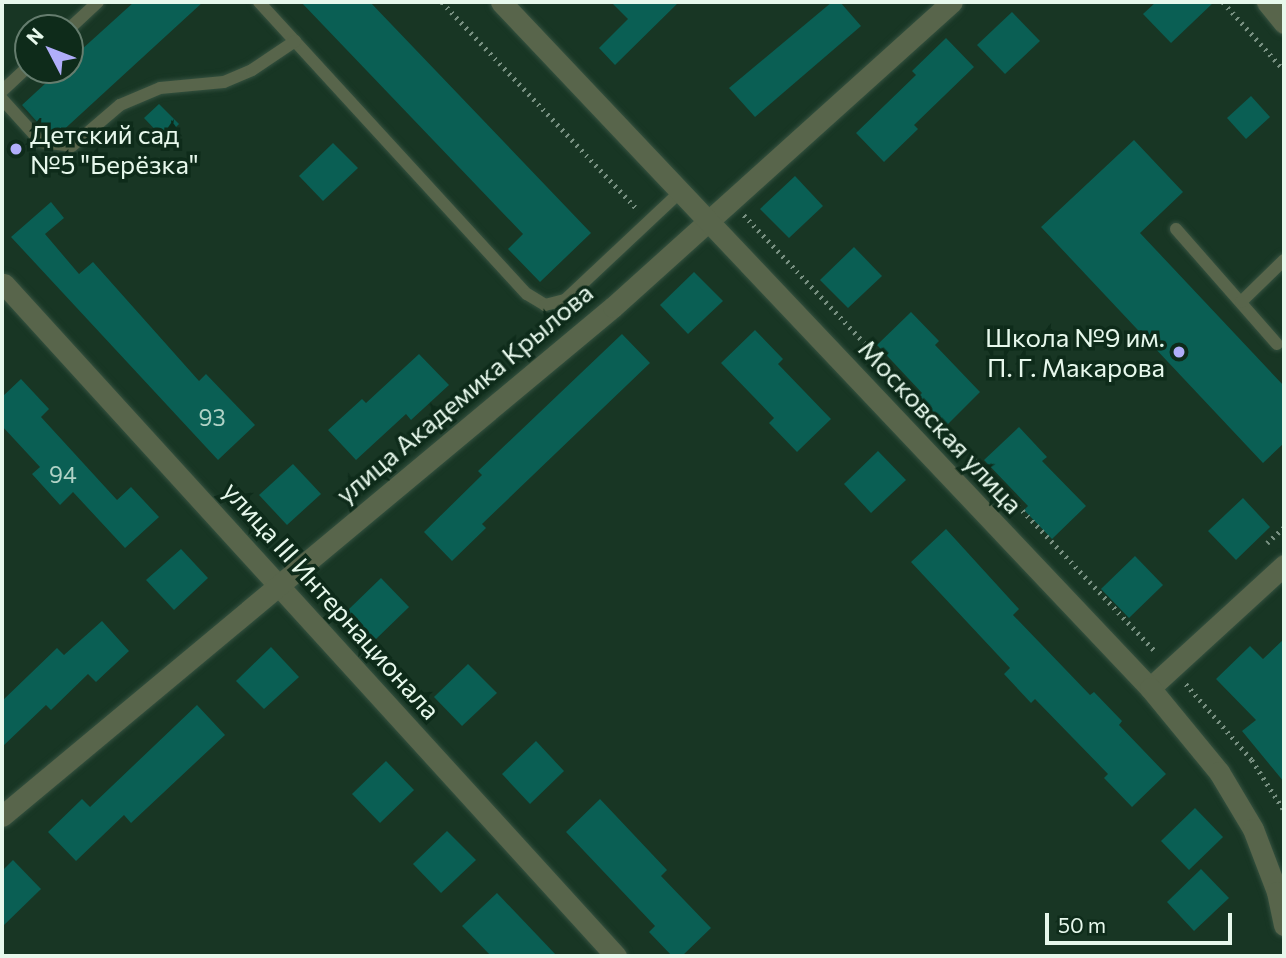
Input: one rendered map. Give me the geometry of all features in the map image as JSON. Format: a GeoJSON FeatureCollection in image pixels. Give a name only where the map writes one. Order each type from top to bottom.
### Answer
{"type":"FeatureCollection","features":[{"type":"Feature","properties":{"kind":"street","name":"Московская улица"},"geometry":{"type":"LineString","coordinates":[[501,2],[1150,688],[1219,772],[1253,829],[1278,892],[1284,925]]}},
{"type":"Feature","properties":{"kind":"street","name":"улица Академика Крылова"},"geometry":{"type":"LineString","coordinates":[[2,816],[613,307],[952,2]]}},
{"type":"Feature","properties":{"kind":"street"},"geometry":{"type":"LineString","coordinates":[[1266,2],[1284,23]]}},
{"type":"Feature","properties":{"kind":"street","name":"улица III Интернационала"},"geometry":{"type":"LineString","coordinates":[[4,284],[616,956]]}},
{"type":"Feature","properties":{"kind":"street"},"geometry":{"type":"LineString","coordinates":[[1150,688],[1284,565]]}},
{"type":"Feature","properties":{"kind":"lane"},"geometry":{"type":"LineString","coordinates":[[84,15],[98,2]]}},
{"type":"Feature","properties":{"kind":"lane"},"geometry":{"type":"LineString","coordinates":[[259,2],[527,294],[545,305],[565,300],[681,191]]}},
{"type":"Feature","properties":{"kind":"lane"},"geometry":{"type":"LineString","coordinates":[[2,99],[41,142],[55,147],[72,146],[120,105],[160,88],[224,82],[252,70],[295,41]]}},
{"type":"Feature","properties":{"kind":"lane"},"geometry":{"type":"LineString","coordinates":[[1176,229],[1277,344]]}},
{"type":"Feature","properties":{"kind":"lane"},"geometry":{"type":"LineString","coordinates":[[1241,302],[1284,260]]}},
{"type":"Feature","properties":{"kind":"path"},"geometry":{"type":"LineString","coordinates":[[442,2],[648,221]]}},
{"type":"Feature","properties":{"kind":"path"},"geometry":{"type":"LineString","coordinates":[[1223,2],[1284,70]]}},
{"type":"Feature","properties":{"kind":"path"},"geometry":{"type":"LineString","coordinates":[[730,201],[1172,668],[1252,761],[1284,810]]}},
{"type":"Feature","properties":{"kind":"path"},"geometry":{"type":"LineString","coordinates":[[1267,543],[1284,527]]}},
{"type":"Feature","properties":{"kind":"building"},"geometry":{"type":"Polygon","coordinates":[[[134,2],[203,2],[58,135],[48,134],[22,105],[45,84],[84,84],[84,47],[134,2]]]}},
{"type":"Feature","properties":{"kind":"building"},"geometry":{"type":"Polygon","coordinates":[[[301,2],[370,2],[591,233],[540,282],[508,249],[523,234],[301,2]]]}},
{"type":"Feature","properties":{"kind":"building"},"geometry":{"type":"Polygon","coordinates":[[[611,2],[679,2],[615,65],[599,48],[628,19],[611,2]]]}},
{"type":"Feature","properties":{"kind":"building"},"geometry":{"type":"Polygon","coordinates":[[[832,2],[840,2],[861,26],[755,117],[729,88],[832,2]]]}},
{"type":"Feature","properties":{"kind":"building"},"geometry":{"type":"Polygon","coordinates":[[[1156,2],[1214,2],[1171,43],[1143,14],[1156,2]]]}},
{"type":"Feature","properties":{"kind":"building"},"geometry":{"type":"Polygon","coordinates":[[[1012,12],[1040,41],[1005,74],[977,45],[1012,12]]]}},
{"type":"Feature","properties":{"kind":"building"},"geometry":{"type":"Polygon","coordinates":[[[946,38],[974,67],[914,125],[918,129],[884,162],[856,133],[916,75],[912,71],[946,38]]]}},
{"type":"Feature","properties":{"kind":"building"},"geometry":{"type":"Polygon","coordinates":[[[1251,96],[1270,117],[1246,139],[1227,118],[1251,96]]]}},
{"type":"Feature","properties":{"kind":"building"},"geometry":{"type":"Polygon","coordinates":[[[159,104],[179,124],[164,139],[144,118],[159,104]]]}},
{"type":"Feature","properties":{"kind":"building"},"geometry":{"type":"Polygon","coordinates":[[[1134,140],[1183,192],[1140,233],[1284,386],[1284,443],[1263,463],[1041,227],[1134,140]]]}},
{"type":"Feature","properties":{"kind":"building"},"geometry":{"type":"Polygon","coordinates":[[[333,143],[358,168],[323,201],[299,176],[333,143]]]}},
{"type":"Feature","properties":{"kind":"building"},"geometry":{"type":"Polygon","coordinates":[[[795,176],[823,206],[789,238],[760,209],[795,176]]]}},
{"type":"Feature","properties":{"kind":"building"},"geometry":{"type":"Polygon","coordinates":[[[51,202],[64,218],[45,234],[79,274],[93,262],[199,381],[206,374],[255,425],[218,460],[11,237],[51,202]]]}},
{"type":"Feature","properties":{"kind":"building"},"geometry":{"type":"Polygon","coordinates":[[[854,247],[882,276],[848,308],[820,280],[854,247]]]}},
{"type":"Feature","properties":{"kind":"building"},"geometry":{"type":"Polygon","coordinates":[[[694,272],[723,301],[688,334],[660,305],[694,272]]]}},
{"type":"Feature","properties":{"kind":"building"},"geometry":{"type":"Polygon","coordinates":[[[911,312],[939,341],[935,345],[980,392],[946,426],[918,397],[922,393],[877,345],[911,312]]]}},
{"type":"Feature","properties":{"kind":"building"},"geometry":{"type":"Polygon","coordinates":[[[755,330],[783,359],[778,364],[831,419],[797,452],[769,423],[774,418],[721,363],[755,330]]]}},
{"type":"Feature","properties":{"kind":"building"},"geometry":{"type":"Polygon","coordinates":[[[622,334],[650,363],[482,524],[486,528],[452,561],[424,532],[482,475],[478,471],[622,334]]]}},
{"type":"Feature","properties":{"kind":"building"},"geometry":{"type":"Polygon","coordinates":[[[419,354],[449,385],[411,420],[406,414],[356,460],[328,430],[362,399],[366,403],[419,354]]]}},
{"type":"Feature","properties":{"kind":"building"},"geometry":{"type":"Polygon","coordinates":[[[21,379],[49,409],[41,417],[117,500],[131,487],[159,517],[125,548],[73,492],[60,505],[32,474],[40,467],[2,426],[2,397],[21,379]]]}},
{"type":"Feature","properties":{"kind":"building"},"geometry":{"type":"Polygon","coordinates":[[[1019,427],[1047,457],[1042,461],[1086,506],[1052,539],[1024,510],[1028,506],[984,460],[1019,427]]]}},
{"type":"Feature","properties":{"kind":"building"},"geometry":{"type":"Polygon","coordinates":[[[878,451],[906,480],[871,513],[844,484],[878,451]]]}},
{"type":"Feature","properties":{"kind":"building"},"geometry":{"type":"Polygon","coordinates":[[[293,464],[321,494],[287,525],[259,495],[293,464]]]}},
{"type":"Feature","properties":{"kind":"building"},"geometry":{"type":"Polygon","coordinates":[[[1243,498],[1270,527],[1236,560],[1208,531],[1243,498]]]}},
{"type":"Feature","properties":{"kind":"building"},"geometry":{"type":"Polygon","coordinates":[[[946,529],[1019,609],[1013,615],[1090,695],[1094,692],[1122,721],[1119,725],[1166,774],[1132,807],[1104,778],[1108,774],[1035,699],[1031,703],[1004,674],[1010,668],[911,562],[946,529]]]}},
{"type":"Feature","properties":{"kind":"building"},"geometry":{"type":"Polygon","coordinates":[[[181,549],[208,578],[174,610],[146,580],[181,549]]]}},
{"type":"Feature","properties":{"kind":"building"},"geometry":{"type":"Polygon","coordinates":[[[1135,556],[1163,585],[1129,618],[1101,589],[1135,556]]]}},
{"type":"Feature","properties":{"kind":"building"},"geometry":{"type":"Polygon","coordinates":[[[381,578],[409,607],[375,640],[347,611],[381,578]]]}},
{"type":"Feature","properties":{"kind":"building"},"geometry":{"type":"Polygon","coordinates":[[[102,621],[129,651],[96,682],[88,674],[51,710],[46,705],[2,747],[2,701],[57,648],[64,655],[102,621]]]}},
{"type":"Feature","properties":{"kind":"building"},"geometry":{"type":"Polygon","coordinates":[[[1284,639],[1284,782],[1242,731],[1256,720],[1216,679],[1250,646],[1263,659],[1284,639]]]}},
{"type":"Feature","properties":{"kind":"building"},"geometry":{"type":"Polygon","coordinates":[[[271,647],[299,677],[264,709],[236,681],[271,647]]]}},
{"type":"Feature","properties":{"kind":"building"},"geometry":{"type":"Polygon","coordinates":[[[468,664],[497,693],[462,726],[434,697],[468,664]]]}},
{"type":"Feature","properties":{"kind":"building"},"geometry":{"type":"Polygon","coordinates":[[[197,705],[225,735],[131,823],[124,815],[76,861],[48,832],[82,799],[90,807],[197,705]]]}},
{"type":"Feature","properties":{"kind":"building"},"geometry":{"type":"Polygon","coordinates":[[[536,741],[564,771],[530,804],[502,774],[536,741]]]}},
{"type":"Feature","properties":{"kind":"building"},"geometry":{"type":"Polygon","coordinates":[[[386,761],[414,790],[380,823],[352,794],[386,761]]]}},
{"type":"Feature","properties":{"kind":"building"},"geometry":{"type":"Polygon","coordinates":[[[600,799],[667,870],[661,876],[711,928],[682,956],[672,956],[649,932],[655,926],[566,832],[600,799]]]}},
{"type":"Feature","properties":{"kind":"building"},"geometry":{"type":"Polygon","coordinates":[[[1195,808],[1223,837],[1189,870],[1161,841],[1195,808]]]}},
{"type":"Feature","properties":{"kind":"building"},"geometry":{"type":"Polygon","coordinates":[[[447,831],[476,860],[441,893],[413,864],[447,831]]]}},
{"type":"Feature","properties":{"kind":"building"},"geometry":{"type":"Polygon","coordinates":[[[13,860],[41,889],[2,927],[2,871],[13,860]]]}},
{"type":"Feature","properties":{"kind":"building"},"geometry":{"type":"Polygon","coordinates":[[[1201,869],[1229,898],[1194,931],[1167,902],[1201,869]]]}},
{"type":"Feature","properties":{"kind":"building"},"geometry":{"type":"Polygon","coordinates":[[[497,893],[557,956],[491,956],[462,926],[497,893]]]}},
{"type":"Feature","properties":{"kind":"place","name":"Детский сад №5 \"Берёзка\""},"geometry":{"type":"Point","coordinates":[16,149]}},
{"type":"Feature","properties":{"kind":"place","name":"Школа №9 им. П. Г. Макарова"},"geometry":{"type":"Point","coordinates":[1179,352]}}]}
